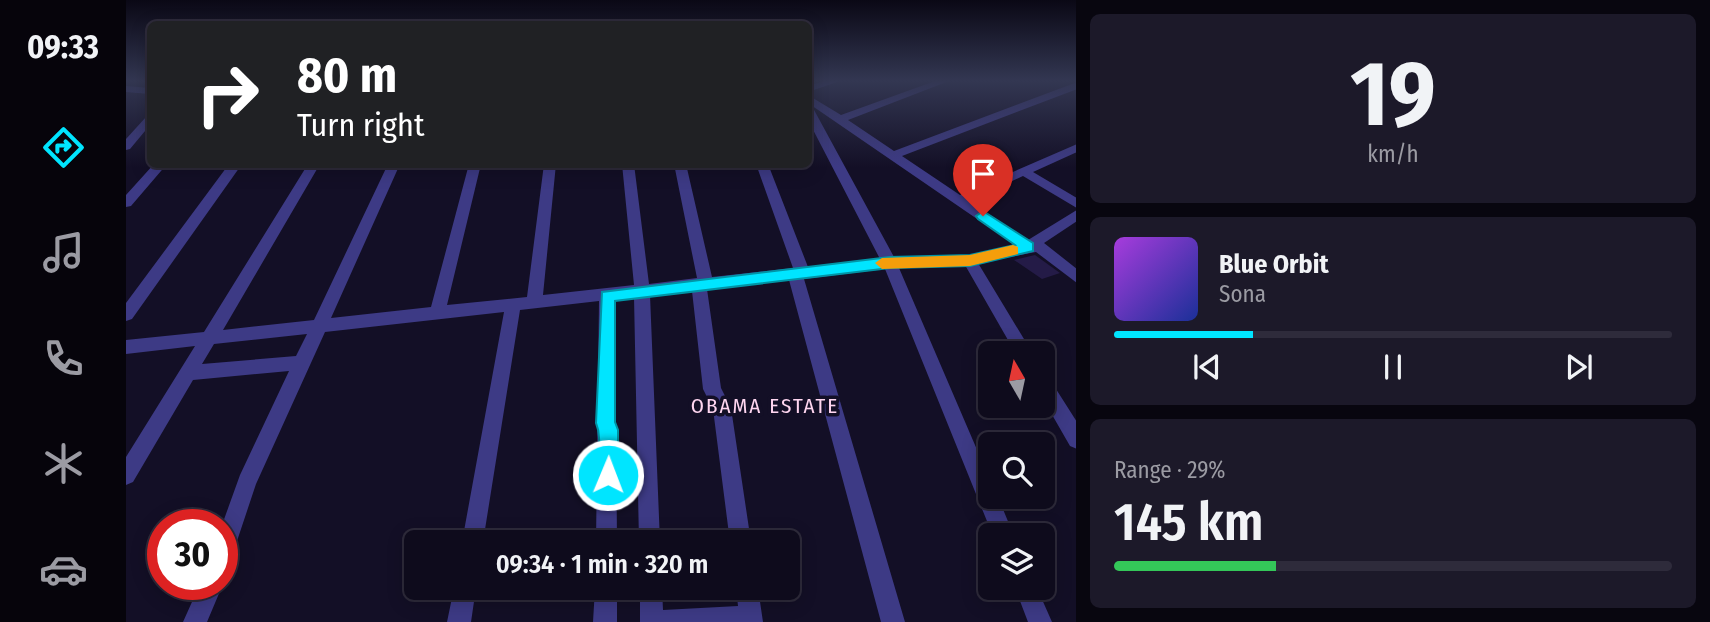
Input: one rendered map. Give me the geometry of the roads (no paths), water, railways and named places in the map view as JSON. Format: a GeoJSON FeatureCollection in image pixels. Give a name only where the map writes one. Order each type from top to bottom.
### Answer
{"type":"FeatureCollection","features":[{"type":"Feature","properties":{"kind":"street"},"geometry":{"type":"LineString","coordinates":[[824,110],[1028,247]]}},
{"type":"Feature","properties":{"kind":"street"},"geometry":{"type":"LineString","coordinates":[[838,120],[865,110]]}},
{"type":"Feature","properties":{"kind":"street"},"geometry":{"type":"LineString","coordinates":[[894,155],[1011,110]]}},
{"type":"Feature","properties":{"kind":"street"},"geometry":{"type":"LineString","coordinates":[[812,116],[890,262],[999,523]]}},
{"type":"Feature","properties":{"kind":"street"},"geometry":{"type":"LineString","coordinates":[[126,130],[146,130]]}},
{"type":"Feature","properties":{"kind":"street"},"geometry":{"type":"LineString","coordinates":[[126,146],[146,130]]}},
{"type":"Feature","properties":{"kind":"street"},"geometry":{"type":"LineString","coordinates":[[960,200],[1075,149]]}},
{"type":"Feature","properties":{"kind":"street"},"geometry":{"type":"LineString","coordinates":[[126,203],[157,168]]}},
{"type":"Feature","properties":{"kind":"street"},"geometry":{"type":"LineString","coordinates":[[126,315],[233,168]]}},
{"type":"Feature","properties":{"kind":"street"},"geometry":{"type":"LineString","coordinates":[[126,475],[312,168]]}},
{"type":"Feature","properties":{"kind":"street"},"geometry":{"type":"LineString","coordinates":[[238,509],[247,482],[392,168]]}},
{"type":"Feature","properties":{"kind":"street"},"geometry":{"type":"LineString","coordinates":[[437,314],[474,168]]}},
{"type":"Feature","properties":{"kind":"street"},"geometry":{"type":"LineString","coordinates":[[534,303],[550,168]]}},
{"type":"Feature","properties":{"kind":"street"},"geometry":{"type":"LineString","coordinates":[[628,168],[642,291],[650,530]]}},
{"type":"Feature","properties":{"kind":"street"},"geometry":{"type":"LineString","coordinates":[[682,168],[703,285],[712,389],[722,408],[739,530]]}},
{"type":"Feature","properties":{"kind":"street"},"geometry":{"type":"LineString","coordinates":[[763,168],[799,274],[893,622]]}},
{"type":"Feature","properties":{"kind":"street"},"geometry":{"type":"LineString","coordinates":[[1023,171],[1076,204]]}},
{"type":"Feature","properties":{"kind":"street"},"geometry":{"type":"LineString","coordinates":[[1028,247],[1076,215]]}},
{"type":"Feature","properties":{"kind":"street"},"geometry":{"type":"LineString","coordinates":[[126,347],[607,296],[890,262],[970,260],[1028,247],[1039,247],[1076,278]]}},
{"type":"Feature","properties":{"kind":"street"},"geometry":{"type":"LineString","coordinates":[[970,260],[1017,341]]}},
{"type":"Feature","properties":{"kind":"street"},"geometry":{"type":"LineString","coordinates":[[607,296],[607,530]]}},
{"type":"Feature","properties":{"kind":"street"},"geometry":{"type":"LineString","coordinates":[[475,530],[513,306]]}},
{"type":"Feature","properties":{"kind":"street"},"geometry":{"type":"LineString","coordinates":[[187,373],[302,363]]}},
{"type":"Feature","properties":{"kind":"street"},"geometry":{"type":"LineString","coordinates":[[1055,404],[1076,440]]}},
{"type":"Feature","properties":{"kind":"street"},"geometry":{"type":"LineString","coordinates":[[195,622],[205,600]]}},
{"type":"Feature","properties":{"kind":"street"},"geometry":{"type":"LineString","coordinates":[[459,622],[463,600]]}},
{"type":"Feature","properties":{"kind":"street"},"geometry":{"type":"LineString","coordinates":[[605,622],[606,600]]}},
{"type":"Feature","properties":{"kind":"street"},"geometry":{"type":"LineString","coordinates":[[651,600],[652,622],[751,619],[749,600]]}},
{"type":"Feature","properties":{"kind":"street"},"geometry":{"type":"LineString","coordinates":[[1031,600],[1040,622]]}},
{"type":"Feature","properties":{"kind":"district","name":"OBAMA ESTATE"},"geometry":{"type":"Point","coordinates":[765,406]}}]}
